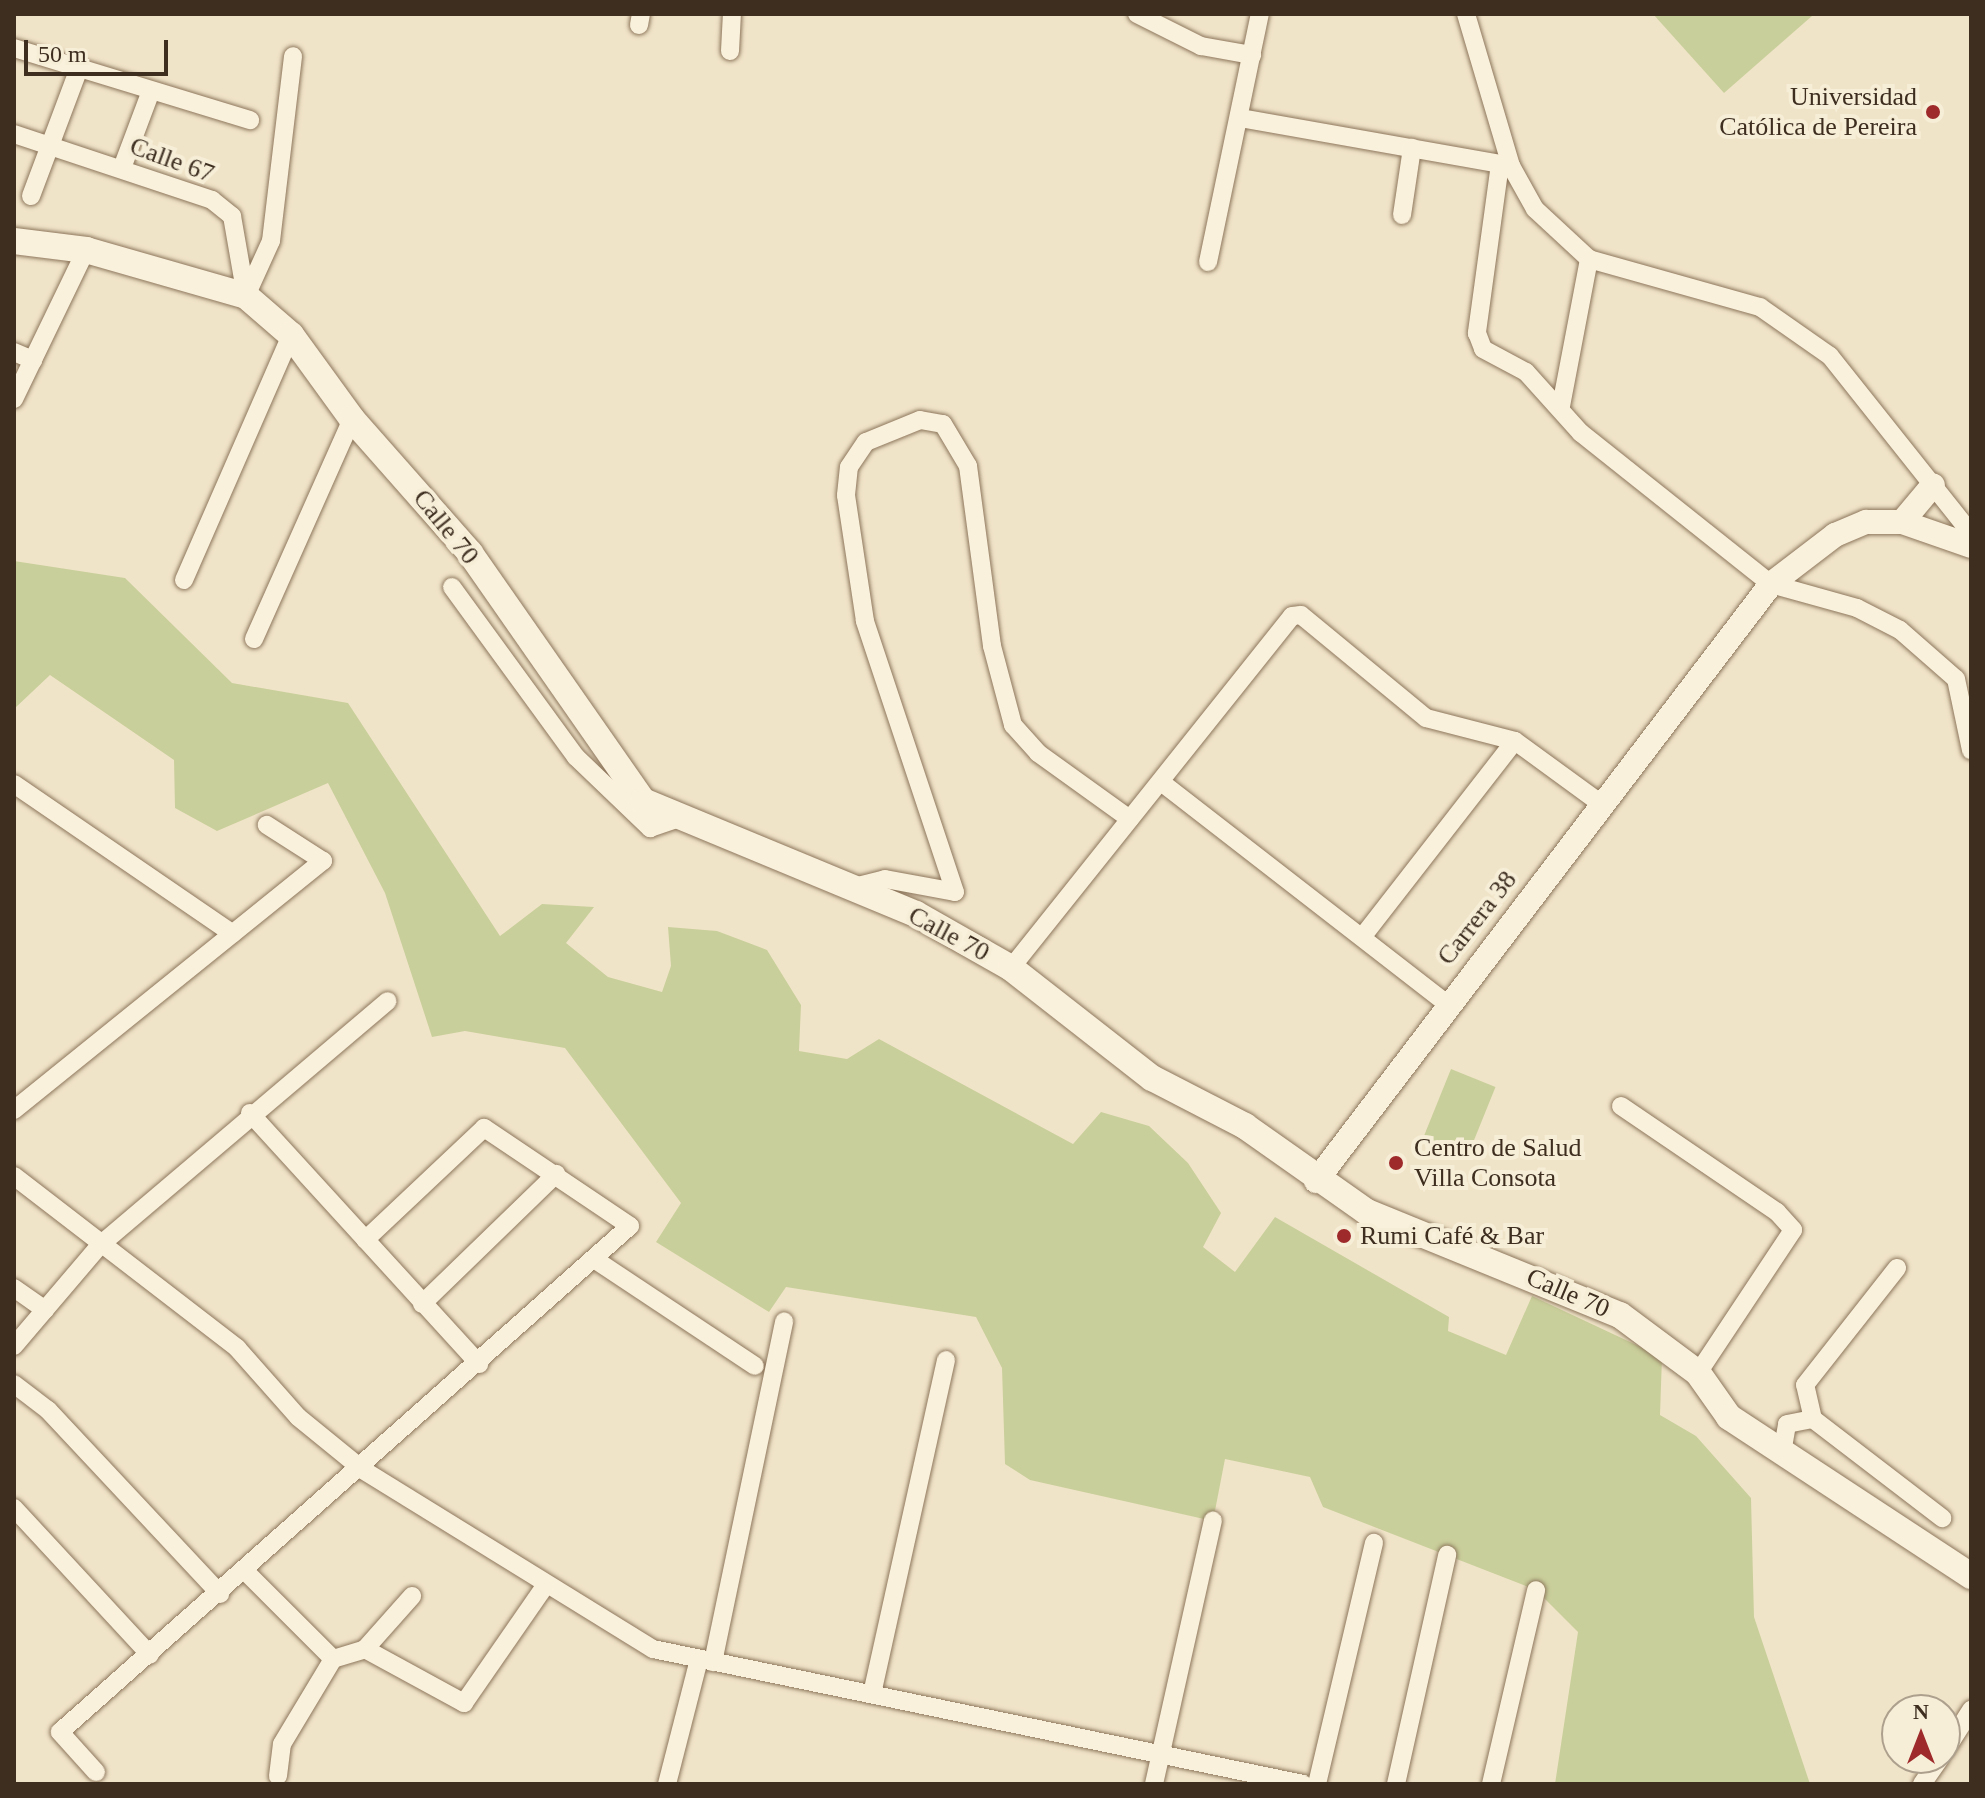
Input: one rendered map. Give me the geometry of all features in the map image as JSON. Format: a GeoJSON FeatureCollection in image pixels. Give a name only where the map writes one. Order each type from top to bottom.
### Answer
{"type":"FeatureCollection","features":[{"type":"Feature","properties":{"kind":"main road","name":"Calle 70"},"geometry":{"type":"LineString","coordinates":[[14,241],[86,250],[246,296],[291,335],[352,419],[470,553],[643,801],[849,889],[916,914],[1011,968],[1152,1078],[1245,1126],[1316,1181],[1367,1212],[1620,1315],[1698,1373],[1729,1417],[1971,1576]]}},
{"type":"Feature","properties":{"kind":"street"},"geometry":{"type":"LineString","coordinates":[[730,51],[732,14]]}},
{"type":"Feature","properties":{"kind":"street"},"geometry":{"type":"LineString","coordinates":[[1137,14],[1201,46],[1252,55]]}},
{"type":"Feature","properties":{"kind":"street"},"geometry":{"type":"LineString","coordinates":[[1208,262],[1260,14]]}},
{"type":"Feature","properties":{"kind":"street"},"geometry":{"type":"LineString","coordinates":[[1466,14],[1506,165],[1535,209],[1589,259],[1760,307],[1830,356],[1971,533]]}},
{"type":"Feature","properties":{"kind":"street"},"geometry":{"type":"LineString","coordinates":[[14,48],[250,120]]}},
{"type":"Feature","properties":{"kind":"street"},"geometry":{"type":"LineString","coordinates":[[246,296],[271,241],[293,56]]}},
{"type":"Feature","properties":{"kind":"street"},"geometry":{"type":"LineString","coordinates":[[31,196],[79,68]]}},
{"type":"Feature","properties":{"kind":"street"},"geometry":{"type":"LineString","coordinates":[[122,168],[151,91]]}},
{"type":"Feature","properties":{"kind":"street"},"geometry":{"type":"LineString","coordinates":[[1240,118],[1506,165]]}},
{"type":"Feature","properties":{"kind":"street","name":"Calle 67"},"geometry":{"type":"LineString","coordinates":[[14,134],[212,200],[232,216],[246,296]]}},
{"type":"Feature","properties":{"kind":"street"},"geometry":{"type":"LineString","coordinates":[[1402,215],[1412,148]]}},
{"type":"Feature","properties":{"kind":"street"},"geometry":{"type":"LineString","coordinates":[[1506,165],[1477,333],[1483,349],[1526,372],[1561,406],[1581,433],[1771,584],[1857,608],[1900,630],[1956,679],[1971,750]]}},
{"type":"Feature","properties":{"kind":"street"},"geometry":{"type":"LineString","coordinates":[[14,399],[86,250]]}},
{"type":"Feature","properties":{"kind":"street"},"geometry":{"type":"LineString","coordinates":[[1561,406],[1589,259]]}},
{"type":"Feature","properties":{"kind":"street"},"geometry":{"type":"LineString","coordinates":[[184,580],[291,335]]}},
{"type":"Feature","properties":{"kind":"street"},"geometry":{"type":"LineString","coordinates":[[14,352],[33,360]]}},
{"type":"Feature","properties":{"kind":"street"},"geometry":{"type":"LineString","coordinates":[[254,639],[352,419]]}},
{"type":"Feature","properties":{"kind":"street"},"geometry":{"type":"LineString","coordinates":[[849,889],[885,879],[955,892],[865,621],[846,495],[849,467],[866,442],[920,420],[943,424],[958,439],[968,466],[992,646],[1013,725],[1038,753],[1130,819]]}},
{"type":"Feature","properties":{"kind":"street"},"geometry":{"type":"LineString","coordinates":[[1933,485],[1902,522],[1971,546]]}},
{"type":"Feature","properties":{"kind":"street","name":"Carrera 38"},"geometry":{"type":"LineString","coordinates":[[1316,1181],[1446,1003],[1600,803],[1689,695],[1771,584],[1835,535],[1866,522],[1902,522]]}},
{"type":"Feature","properties":{"kind":"street"},"geometry":{"type":"LineString","coordinates":[[452,587],[576,757],[650,828],[679,818]]}},
{"type":"Feature","properties":{"kind":"street"},"geometry":{"type":"LineString","coordinates":[[1011,968],[1292,616],[1301,615],[1426,718],[1515,741],[1600,803]]}},
{"type":"Feature","properties":{"kind":"street"},"geometry":{"type":"LineString","coordinates":[[1363,936],[1515,741]]}},
{"type":"Feature","properties":{"kind":"street"},"geometry":{"type":"LineString","coordinates":[[1161,782],[1446,1003]]}},
{"type":"Feature","properties":{"kind":"street"},"geometry":{"type":"LineString","coordinates":[[14,784],[233,934]]}},
{"type":"Feature","properties":{"kind":"street"},"geometry":{"type":"LineString","coordinates":[[14,1110],[323,861],[267,825]]}},
{"type":"Feature","properties":{"kind":"street"},"geometry":{"type":"LineString","coordinates":[[14,1346],[100,1245],[250,1113],[388,1001]]}},
{"type":"Feature","properties":{"kind":"street"},"geometry":{"type":"LineString","coordinates":[[1621,1106],[1777,1212],[1793,1230],[1698,1373]]}},
{"type":"Feature","properties":{"kind":"street"},"geometry":{"type":"LineString","coordinates":[[250,1113],[479,1364]]}},
{"type":"Feature","properties":{"kind":"street"},"geometry":{"type":"LineString","coordinates":[[96,1772],[60,1732],[363,1470],[630,1226],[484,1128],[365,1240]]}},
{"type":"Feature","properties":{"kind":"street"},"geometry":{"type":"LineString","coordinates":[[422,1304],[556,1174]]}},
{"type":"Feature","properties":{"kind":"street"},"geometry":{"type":"LineString","coordinates":[[14,1176],[237,1348],[298,1417],[363,1470],[545,1586],[653,1649],[1160,1753],[1238,1778],[1303,1784]]}},
{"type":"Feature","properties":{"kind":"street"},"geometry":{"type":"LineString","coordinates":[[594,1259],[755,1366]]}},
{"type":"Feature","properties":{"kind":"street"},"geometry":{"type":"LineString","coordinates":[[1897,1268],[1805,1385],[1813,1419],[1942,1518]]}},
{"type":"Feature","properties":{"kind":"street"},"geometry":{"type":"LineString","coordinates":[[14,1288],[45,1310]]}},
{"type":"Feature","properties":{"kind":"street"},"geometry":{"type":"LineString","coordinates":[[667,1784],[706,1661],[784,1321]]}},
{"type":"Feature","properties":{"kind":"street"},"geometry":{"type":"LineString","coordinates":[[872,1694],[946,1360]]}},
{"type":"Feature","properties":{"kind":"street"},"geometry":{"type":"LineString","coordinates":[[14,1384],[48,1410],[220,1594]]}},
{"type":"Feature","properties":{"kind":"street"},"geometry":{"type":"LineString","coordinates":[[1782,1453],[1787,1424],[1813,1419]]}},
{"type":"Feature","properties":{"kind":"street"},"geometry":{"type":"LineString","coordinates":[[14,1508],[150,1655]]}},
{"type":"Feature","properties":{"kind":"street"},"geometry":{"type":"LineString","coordinates":[[1154,1784],[1213,1521]]}},
{"type":"Feature","properties":{"kind":"street"},"geometry":{"type":"LineString","coordinates":[[1317,1784],[1374,1543]]}},
{"type":"Feature","properties":{"kind":"street"},"geometry":{"type":"LineString","coordinates":[[1396,1784],[1447,1555]]}},
{"type":"Feature","properties":{"kind":"street"},"geometry":{"type":"LineString","coordinates":[[246,1572],[333,1659]]}},
{"type":"Feature","properties":{"kind":"street"},"geometry":{"type":"LineString","coordinates":[[365,1649],[464,1703],[545,1586]]}},
{"type":"Feature","properties":{"kind":"street"},"geometry":{"type":"LineString","coordinates":[[1491,1784],[1536,1590]]}},
{"type":"Feature","properties":{"kind":"street"},"geometry":{"type":"LineString","coordinates":[[278,1776],[282,1744],[333,1659],[365,1649],[412,1596]]}},
{"type":"Feature","properties":{"kind":"green space"},"geometry":{"type":"Polygon","coordinates":[[[1653,14],[1811,14],[1812,16],[1724,93],[1653,14]]]}},
{"type":"Feature","properties":{"kind":"green space"},"geometry":{"type":"Polygon","coordinates":[[[14,561],[125,578],[232,683],[348,703],[500,936],[542,904],[594,907],[566,943],[608,977],[662,992],[671,966],[668,927],[717,931],[767,950],[801,1005],[799,1051],[847,1059],[879,1039],[1073,1144],[1101,1112],[1149,1126],[1188,1163],[1221,1213],[1203,1247],[1235,1272],[1275,1217],[1449,1317],[1448,1331],[1506,1355],[1532,1296],[1662,1357],[1660,1415],[1696,1436],[1751,1498],[1754,1617],[1810,1784],[1555,1784],[1578,1632],[1536,1590],[1323,1507],[1310,1477],[1225,1459],[1213,1521],[1030,1480],[1005,1464],[1002,1368],[976,1317],[786,1287],[769,1312],[656,1242],[681,1203],[565,1048],[465,1031],[432,1037],[385,893],[328,783],[217,831],[175,808],[174,760],[50,675],[14,709],[14,561]]]}},
{"type":"Feature","properties":{"kind":"green space"},"geometry":{"type":"Polygon","coordinates":[[[1451,1069],[1496,1087],[1466,1160],[1421,1142],[1451,1069]]]}},
{"type":"Feature","properties":{"kind":"place","name":"Universidad Católica de Pereira"},"geometry":{"type":"Point","coordinates":[1933,112]}},
{"type":"Feature","properties":{"kind":"place","name":"Centro de Salud Villa Consota"},"geometry":{"type":"Point","coordinates":[1396,1163]}},
{"type":"Feature","properties":{"kind":"place","name":"Rumi Café & Bar"},"geometry":{"type":"Point","coordinates":[1344,1236]}}]}
